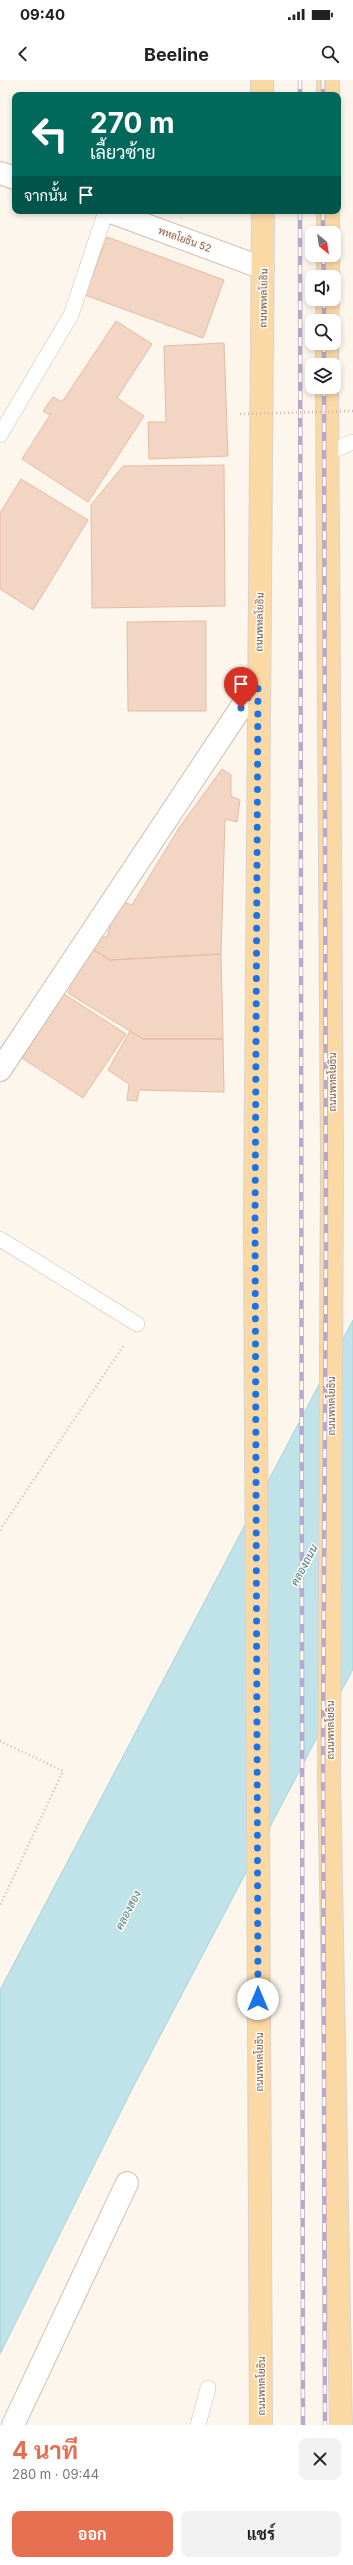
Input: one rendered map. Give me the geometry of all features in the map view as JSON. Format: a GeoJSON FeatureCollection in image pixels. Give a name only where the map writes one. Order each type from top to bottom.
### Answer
{"type":"FeatureCollection","features":[{"type":"Feature","properties":{"kind":"main road"},"geometry":{"type":"LineString","coordinates":[[262,80],[262,92]]}},
{"type":"Feature","properties":{"kind":"main road"},"geometry":{"type":"LineString","coordinates":[[328,80],[328,92]]}},
{"type":"Feature","properties":{"kind":"main road","name":"ถนนพหลโยธิน"},"geometry":{"type":"LineString","coordinates":[[261,2425],[257,1872],[255,1237],[258,682],[263,214]]}},
{"type":"Feature","properties":{"kind":"main road"},"geometry":{"type":"LineString","coordinates":[[328,214],[328,226]]}},
{"type":"Feature","properties":{"kind":"main road","name":"ถนนพหลโยธิน"},"geometry":{"type":"LineString","coordinates":[[327,394],[332,1183],[329,1776],[341,2425]]}},
{"type":"Feature","properties":{"kind":"street"},"geometry":{"type":"LineString","coordinates":[[0,173],[12,177]]}},
{"type":"Feature","properties":{"kind":"street","name":"พหลโยธิน 52"},"geometry":{"type":"LineString","coordinates":[[115,214],[263,268]]}},
{"type":"Feature","properties":{"kind":"street"},"geometry":{"type":"LineString","coordinates":[[0,1070],[258,682]]}},
{"type":"Feature","properties":{"kind":"street"},"geometry":{"type":"LineString","coordinates":[[13,2425],[128,2183]]}},
{"type":"Feature","properties":{"kind":"lane"},"geometry":{"type":"LineString","coordinates":[[0,435],[71,315],[106,214]]}},
{"type":"Feature","properties":{"kind":"lane"},"geometry":{"type":"LineString","coordinates":[[327,452],[353,442]]}},
{"type":"Feature","properties":{"kind":"lane"},"geometry":{"type":"LineString","coordinates":[[0,1239],[137,1324]]}},
{"type":"Feature","properties":{"kind":"lane"},"geometry":{"type":"LineString","coordinates":[[198,2425],[208,2388]]}},
{"type":"Feature","properties":{"kind":"path"},"geometry":{"type":"LineString","coordinates":[[240,414],[353,411]]}},
{"type":"Feature","properties":{"kind":"path"},"geometry":{"type":"LineString","coordinates":[[0,1530],[137,1324]]}},
{"type":"Feature","properties":{"kind":"path"},"geometry":{"type":"LineString","coordinates":[[0,1742],[63,1771],[0,1906]]}},
{"type":"Feature","properties":{"kind":"water"},"geometry":{"type":"Polygon","coordinates":[[[353,1320],[353,1669],[132,2089],[0,2354],[0,1990],[353,1320]]]}},
{"type":"Feature","properties":{"kind":"building"},"geometry":{"type":"Polygon","coordinates":[[[107,237],[224,280],[203,338],[85,295],[107,237]]]}},
{"type":"Feature","properties":{"kind":"building"},"geometry":{"type":"Polygon","coordinates":[[[116,321],[152,344],[117,398],[144,416],[88,502],[22,459],[50,415],[43,411],[53,397],[62,402],[116,321]]]}},
{"type":"Feature","properties":{"kind":"building"},"geometry":{"type":"Polygon","coordinates":[[[224,343],[228,456],[149,459],[148,422],[166,422],[164,346],[224,343]]]}},
{"type":"Feature","properties":{"kind":"building"},"geometry":{"type":"Polygon","coordinates":[[[224,465],[225,606],[92,608],[91,505],[123,466],[224,465]]]}},
{"type":"Feature","properties":{"kind":"building"},"geometry":{"type":"Polygon","coordinates":[[[21,479],[88,520],[33,610],[0,589],[0,513],[21,479]]]}},
{"type":"Feature","properties":{"kind":"building"},"geometry":{"type":"Polygon","coordinates":[[[206,621],[206,711],[128,711],[127,622],[206,621]]]}},
{"type":"Feature","properties":{"kind":"building"},"geometry":{"type":"Polygon","coordinates":[[[222,769],[231,775],[231,796],[240,800],[237,822],[225,819],[221,954],[110,960],[94,950],[100,937],[107,937],[118,900],[132,905],[179,828],[222,769]]]}},
{"type":"Feature","properties":{"kind":"building"},"geometry":{"type":"Polygon","coordinates":[[[90,948],[110,960],[221,954],[223,1039],[143,1039],[68,993],[71,987],[65,985],[90,948]]]}},
{"type":"Feature","properties":{"kind":"building"},"geometry":{"type":"Polygon","coordinates":[[[64,994],[126,1034],[83,1098],[22,1058],[64,994]]]}},
{"type":"Feature","properties":{"kind":"building"},"geometry":{"type":"Polygon","coordinates":[[[130,1031],[143,1039],[223,1039],[224,1092],[139,1090],[137,1101],[127,1100],[129,1084],[108,1070],[130,1031]]]}},
{"type":"Feature","properties":{"kind":"railway"},"geometry":{"type":"LineString","coordinates":[[300,80],[300,92]]}},
{"type":"Feature","properties":{"kind":"railway"},"geometry":{"type":"LineString","coordinates":[[323,80],[323,92]]}},
{"type":"Feature","properties":{"kind":"railway"},"geometry":{"type":"LineString","coordinates":[[300,214],[303,2425]]}},
{"type":"Feature","properties":{"kind":"railway"},"geometry":{"type":"LineString","coordinates":[[323,214],[323,226]]}},
{"type":"Feature","properties":{"kind":"railway"},"geometry":{"type":"LineString","coordinates":[[323,262],[324,270]]}},
{"type":"Feature","properties":{"kind":"railway"},"geometry":{"type":"LineString","coordinates":[[324,306],[324,314]]}},
{"type":"Feature","properties":{"kind":"railway"},"geometry":{"type":"LineString","coordinates":[[324,350],[324,358]]}},
{"type":"Feature","properties":{"kind":"railway"},"geometry":{"type":"LineString","coordinates":[[324,394],[326,1248],[323,1748],[325,2425]]}},
{"type":"Feature","properties":{"kind":"route"},"geometry":{"type":"LineString","coordinates":[[241,708],[258,682],[255,1223],[258,1999]]}},
{"type":"Feature","properties":{"kind":"water label","name":"คลองถนน"},"geometry":{"type":"Point","coordinates":[304,1565]}},
{"type":"Feature","properties":{"kind":"water label","name":"คลองสอง"},"geometry":{"type":"Point","coordinates":[128,1910]}}]}
